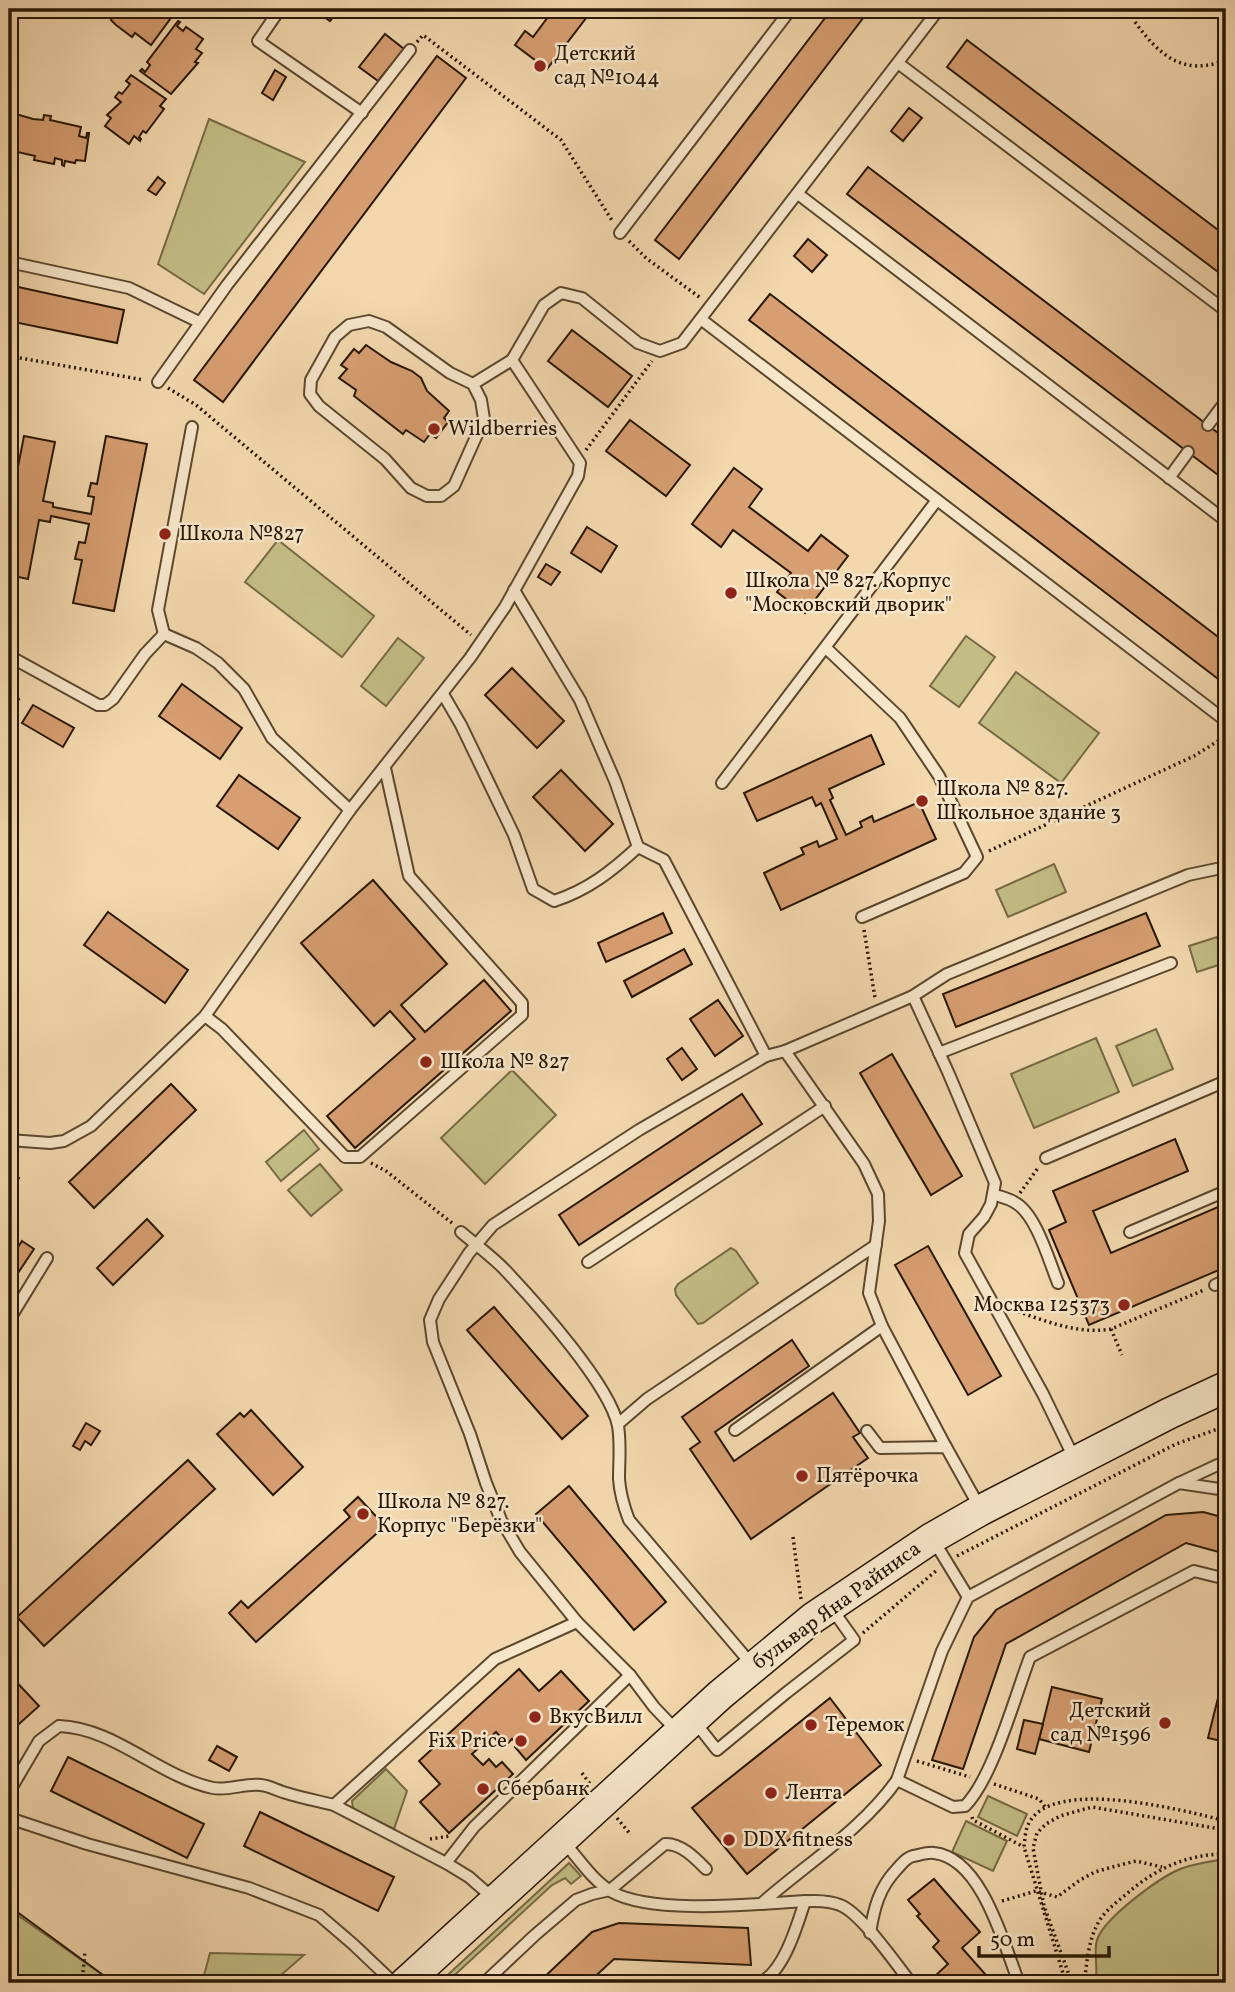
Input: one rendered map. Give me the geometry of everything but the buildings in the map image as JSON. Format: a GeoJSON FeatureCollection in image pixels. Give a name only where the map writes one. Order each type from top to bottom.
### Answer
{"type":"FeatureCollection","features":[{"type":"Feature","properties":{"kind":"main road","name":"бульвар Яна Райниса"},"geometry":{"type":"LineString","coordinates":[[405,1983],[754,1666],[830,1606],[939,1550],[981,1510],[1226,1387]]}},
{"type":"Feature","properties":{"kind":"lane"},"geometry":{"type":"LineString","coordinates":[[280,9],[258,41],[362,113]]}},
{"type":"Feature","properties":{"kind":"lane"},"geometry":{"type":"LineString","coordinates":[[620,233],[791,9]]}},
{"type":"Feature","properties":{"kind":"lane"},"geometry":{"type":"LineString","coordinates":[[473,384],[512,360],[544,305],[561,293],[582,298],[638,343],[660,351],[682,343],[939,9]]}},
{"type":"Feature","properties":{"kind":"lane"},"geometry":{"type":"LineString","coordinates":[[158,382],[199,322],[410,50]]}},
{"type":"Feature","properties":{"kind":"lane"},"geometry":{"type":"LineString","coordinates":[[898,63],[1226,311]]}},
{"type":"Feature","properties":{"kind":"lane"},"geometry":{"type":"LineString","coordinates":[[798,194],[1226,521]]}},
{"type":"Feature","properties":{"kind":"lane"},"geometry":{"type":"LineString","coordinates":[[9,262],[129,288],[199,322]]}},
{"type":"Feature","properties":{"kind":"lane"},"geometry":{"type":"LineString","coordinates":[[702,320],[1226,721]]}},
{"type":"Feature","properties":{"kind":"lane"},"geometry":{"type":"LineString","coordinates":[[369,321],[386,327],[450,373],[473,384],[481,400],[484,419],[454,486],[441,496],[427,496],[411,488],[385,459],[319,406],[310,394],[311,380],[335,337],[349,325],[369,321]]}},
{"type":"Feature","properties":{"kind":"lane"},"geometry":{"type":"LineString","coordinates":[[9,1140],[50,1143],[64,1141],[91,1126],[205,1016],[350,810],[443,694],[480,643],[514,590],[578,477],[580,463],[512,360]]}},
{"type":"Feature","properties":{"kind":"lane"},"geometry":{"type":"LineString","coordinates":[[1208,425],[1226,401]]}},
{"type":"Feature","properties":{"kind":"lane"},"geometry":{"type":"LineString","coordinates":[[164,634],[158,610],[192,427]]}},
{"type":"Feature","properties":{"kind":"lane"},"geometry":{"type":"LineString","coordinates":[[1169,478],[1188,452]]}},
{"type":"Feature","properties":{"kind":"lane"},"geometry":{"type":"LineString","coordinates":[[722,783],[937,500]]}},
{"type":"Feature","properties":{"kind":"lane"},"geometry":{"type":"LineString","coordinates":[[514,590],[580,700],[615,781],[638,847],[664,860],[766,1056]]}},
{"type":"Feature","properties":{"kind":"lane"},"geometry":{"type":"LineString","coordinates":[[9,656],[99,705],[105,705],[113,699],[145,654],[164,634]]}},
{"type":"Feature","properties":{"kind":"lane"},"geometry":{"type":"LineString","coordinates":[[164,634],[196,648],[218,663],[244,689],[272,738],[350,810]]}},
{"type":"Feature","properties":{"kind":"lane"},"geometry":{"type":"LineString","coordinates":[[826,648],[900,718],[939,776],[977,857],[964,873],[862,917]]}},
{"type":"Feature","properties":{"kind":"lane"},"geometry":{"type":"LineString","coordinates":[[443,694],[461,725],[514,835],[533,889],[554,901],[577,893],[608,875],[638,847]]}},
{"type":"Feature","properties":{"kind":"lane"},"geometry":{"type":"LineString","coordinates":[[205,1016],[222,1029],[345,1157],[360,1157],[522,1015],[522,1003],[409,876],[385,768]]}},
{"type":"Feature","properties":{"kind":"lane"},"geometry":{"type":"LineString","coordinates":[[830,1606],[854,1640],[717,1750],[654,1707],[630,1675],[577,1622],[532,1568],[501,1520],[433,1342],[430,1320],[439,1299],[476,1244],[493,1225],[627,1137],[766,1056],[785,1051],[913,996],[960,969],[1188,876],[1226,867]]}},
{"type":"Feature","properties":{"kind":"lane"},"geometry":{"type":"LineString","coordinates":[[939,1053],[1171,963]]}},
{"type":"Feature","properties":{"kind":"lane"},"geometry":{"type":"LineString","coordinates":[[913,996],[995,1183],[991,1204],[969,1234],[965,1253],[1043,1394],[1075,1461]]}},
{"type":"Feature","properties":{"kind":"lane"},"geometry":{"type":"LineString","coordinates":[[785,1051],[864,1164],[878,1194],[879,1222],[869,1293],[882,1326],[981,1510]]}},
{"type":"Feature","properties":{"kind":"lane"},"geometry":{"type":"LineString","coordinates":[[1046,1158],[1226,1081]]}},
{"type":"Feature","properties":{"kind":"lane"},"geometry":{"type":"LineString","coordinates":[[587,1262],[825,1106]]}},
{"type":"Feature","properties":{"kind":"lane"},"geometry":{"type":"LineString","coordinates":[[1130,1232],[1226,1191]]}},
{"type":"Feature","properties":{"kind":"lane"},"geometry":{"type":"LineString","coordinates":[[993,1194],[1014,1202],[1030,1217],[1058,1283]]}},
{"type":"Feature","properties":{"kind":"lane"},"geometry":{"type":"LineString","coordinates":[[461,1232],[505,1269],[577,1354],[604,1393],[618,1424],[619,1481],[629,1520],[754,1666]]}},
{"type":"Feature","properties":{"kind":"lane"},"geometry":{"type":"LineString","coordinates":[[618,1424],[688,1370],[876,1245]]}},
{"type":"Feature","properties":{"kind":"lane"},"geometry":{"type":"LineString","coordinates":[[9,1320],[47,1258]]}},
{"type":"Feature","properties":{"kind":"lane"},"geometry":{"type":"LineString","coordinates":[[1215,1285],[1226,1280]]}},
{"type":"Feature","properties":{"kind":"lane"},"geometry":{"type":"LineString","coordinates":[[735,1430],[882,1326]]}},
{"type":"Feature","properties":{"kind":"lane"},"geometry":{"type":"LineString","coordinates":[[867,1432],[880,1448],[946,1447]]}},
{"type":"Feature","properties":{"kind":"lane"},"geometry":{"type":"LineString","coordinates":[[761,1904],[886,1797],[897,1780],[942,1651],[968,1597],[1212,1466],[1226,1461]]}},
{"type":"Feature","properties":{"kind":"lane"},"geometry":{"type":"LineString","coordinates":[[1180,1483],[1226,1490]]}},
{"type":"Feature","properties":{"kind":"lane"},"geometry":{"type":"LineString","coordinates":[[939,1550],[968,1597]]}},
{"type":"Feature","properties":{"kind":"lane"},"geometry":{"type":"LineString","coordinates":[[897,1780],[953,1807],[965,1806],[975,1797],[988,1768],[1030,1657],[1194,1571],[1226,1579]]}},
{"type":"Feature","properties":{"kind":"lane"},"geometry":{"type":"LineString","coordinates":[[334,1805],[495,1659],[577,1622]]}},
{"type":"Feature","properties":{"kind":"lane"},"geometry":{"type":"LineString","coordinates":[[446,1863],[470,1833],[630,1675]]}},
{"type":"Feature","properties":{"kind":"lane"},"geometry":{"type":"LineString","coordinates":[[9,1792],[39,1741],[59,1726],[78,1727],[104,1737],[182,1777],[215,1789],[247,1784],[265,1785],[283,1793],[334,1805],[470,1877],[496,1901]]}},
{"type":"Feature","properties":{"kind":"lane"},"geometry":{"type":"LineString","coordinates":[[9,1818],[87,1844],[249,1888],[319,1915],[394,1983]]}},
{"type":"Feature","properties":{"kind":"lane"},"geometry":{"type":"LineString","coordinates":[[562,1840],[610,1891],[629,1900],[664,1904],[805,1901],[838,1904],[851,1911],[911,1983]]}},
{"type":"Feature","properties":{"kind":"lane"},"geometry":{"type":"LineString","coordinates":[[484,1983],[534,1935],[576,1900],[610,1891],[665,1844],[679,1847],[706,1869]]}},
{"type":"Feature","properties":{"kind":"lane"},"geometry":{"type":"LineString","coordinates":[[870,1933],[874,1909],[884,1882],[908,1857],[933,1853],[956,1860],[989,1904],[1019,1983]]}},
{"type":"Feature","properties":{"kind":"lane"},"geometry":{"type":"LineString","coordinates":[[760,1983],[766,1980],[782,1959],[805,1901]]}},
{"type":"Feature","properties":{"kind":"lane"},"geometry":{"type":"LineString","coordinates":[[628,1983],[680,1983]]}},
{"type":"Feature","properties":{"kind":"path"},"geometry":{"type":"LineString","coordinates":[[1126,10],[1156,49],[1174,62],[1195,66],[1214,65],[1226,60]]}},
{"type":"Feature","properties":{"kind":"path"},"geometry":{"type":"LineString","coordinates":[[410,50],[423,35],[561,140],[620,233],[646,258],[712,307]]}},
{"type":"Feature","properties":{"kind":"path"},"geometry":{"type":"LineString","coordinates":[[580,463],[588,445],[660,351]]}},
{"type":"Feature","properties":{"kind":"path"},"geometry":{"type":"LineString","coordinates":[[9,356],[158,382],[196,405],[480,643]]}},
{"type":"Feature","properties":{"kind":"path"},"geometry":{"type":"LineString","coordinates":[[977,857],[1194,756],[1226,736]]}},
{"type":"Feature","properties":{"kind":"path"},"geometry":{"type":"LineString","coordinates":[[862,917],[877,1010]]}},
{"type":"Feature","properties":{"kind":"path"},"geometry":{"type":"LineString","coordinates":[[360,1157],[386,1171],[461,1232]]}},
{"type":"Feature","properties":{"kind":"path"},"geometry":{"type":"LineString","coordinates":[[1014,1202],[1046,1158]]}},
{"type":"Feature","properties":{"kind":"path"},"geometry":{"type":"LineString","coordinates":[[994,1305],[1083,1331],[1111,1329],[1215,1285]]}},
{"type":"Feature","properties":{"kind":"path"},"geometry":{"type":"LineString","coordinates":[[1111,1329],[1122,1355]]}},
{"type":"Feature","properties":{"kind":"path"},"geometry":{"type":"LineString","coordinates":[[854,1640],[939,1550],[1176,1444],[1226,1426]]}},
{"type":"Feature","properties":{"kind":"path"},"geometry":{"type":"LineString","coordinates":[[1066,1983],[1024,1847],[1027,1825],[1035,1815],[1063,1803],[1091,1798],[1170,1808],[1226,1821]]}},
{"type":"Feature","properties":{"kind":"path"},"geometry":{"type":"LineString","coordinates":[[965,1806],[973,1820],[1024,1847]]}},
{"type":"Feature","properties":{"kind":"path"},"geometry":{"type":"LineString","coordinates":[[1072,1983],[1038,1892],[1033,1848],[1037,1833],[1060,1816],[1092,1808],[1225,1830],[1223,1854],[1189,1858],[1162,1867],[1107,1910],[1098,1924],[1089,1952],[1084,1983]]}},
{"type":"Feature","properties":{"kind":"path"},"geometry":{"type":"LineString","coordinates":[[406,1843],[470,1833]]}},
{"type":"Feature","properties":{"kind":"path"},"geometry":{"type":"LineString","coordinates":[[989,1904],[1038,1892],[1057,1897],[1095,1872],[1136,1861],[1162,1867]]}},
{"type":"Feature","properties":{"kind":"path"},"geometry":{"type":"LineString","coordinates":[[82,1983],[85,1951]]}},
{"type":"Feature","properties":{"kind":"shaded area"},"geometry":{"type":"Polygon","coordinates":[[[209,119],[305,162],[204,294],[158,264],[209,119]]]}},
{"type":"Feature","properties":{"kind":"shaded area"},"geometry":{"type":"Polygon","coordinates":[[[278,540],[374,616],[342,657],[245,582],[278,540]]]}},
{"type":"Feature","properties":{"kind":"shaded area"},"geometry":{"type":"Polygon","coordinates":[[[966,636],[995,657],[959,707],[930,686],[966,636]]]}},
{"type":"Feature","properties":{"kind":"shaded area"},"geometry":{"type":"Polygon","coordinates":[[[398,638],[424,658],[386,706],[361,686],[398,638]]]}},
{"type":"Feature","properties":{"kind":"shaded area"},"geometry":{"type":"Polygon","coordinates":[[[1016,672],[1099,733],[1061,783],[979,723],[1016,672]]]}},
{"type":"Feature","properties":{"kind":"shaded area"},"geometry":{"type":"Polygon","coordinates":[[[1054,864],[1066,892],[1008,917],[996,890],[1054,864]]]}},
{"type":"Feature","properties":{"kind":"shaded area"},"geometry":{"type":"Polygon","coordinates":[[[1217,937],[1225,963],[1197,972],[1189,946],[1217,937]]]}},
{"type":"Feature","properties":{"kind":"shaded area"},"geometry":{"type":"Polygon","coordinates":[[[1156,1029],[1173,1069],[1133,1086],[1116,1046],[1156,1029]]]}},
{"type":"Feature","properties":{"kind":"shaded area"},"geometry":{"type":"Polygon","coordinates":[[[1096,1038],[1119,1092],[1034,1128],[1011,1074],[1096,1038]]]}},
{"type":"Feature","properties":{"kind":"shaded area"},"geometry":{"type":"Polygon","coordinates":[[[512,1070],[556,1115],[485,1184],[441,1138],[512,1070]]]}},
{"type":"Feature","properties":{"kind":"shaded area"},"geometry":{"type":"Polygon","coordinates":[[[304,1130],[319,1149],[281,1181],[266,1162],[304,1130]]]}},
{"type":"Feature","properties":{"kind":"shaded area"},"geometry":{"type":"Polygon","coordinates":[[[320,1164],[342,1190],[311,1216],[288,1190],[320,1164]]]}},
{"type":"Feature","properties":{"kind":"shaded area"},"geometry":{"type":"Polygon","coordinates":[[[731,1248],[736,1251],[758,1283],[698,1324],[676,1295],[675,1289],[678,1284],[731,1248]]]}},
{"type":"Feature","properties":{"kind":"shaded area"},"geometry":{"type":"Polygon","coordinates":[[[386,1769],[407,1791],[394,1829],[353,1809],[352,1801],[386,1769]]]}},
{"type":"Feature","properties":{"kind":"shaded area"},"geometry":{"type":"Polygon","coordinates":[[[988,1796],[1027,1814],[1017,1836],[978,1817],[988,1796]]]}},
{"type":"Feature","properties":{"kind":"shaded area"},"geometry":{"type":"Polygon","coordinates":[[[966,1821],[1007,1841],[993,1871],[952,1852],[966,1821]]]}},
{"type":"Feature","properties":{"kind":"shaded area"},"geometry":{"type":"Polygon","coordinates":[[[1226,1859],[1226,1983],[1095,1983],[1097,1940],[1110,1920],[1148,1888],[1174,1872],[1226,1859]]]}},
{"type":"Feature","properties":{"kind":"shaded area"},"geometry":{"type":"Polygon","coordinates":[[[569,1863],[581,1876],[571,1884],[565,1878],[552,1885],[446,1983],[439,1983],[569,1863]]]}},
{"type":"Feature","properties":{"kind":"shaded area"},"geometry":{"type":"Polygon","coordinates":[[[9,1909],[114,1983],[9,1983],[9,1909]]]}},
{"type":"Feature","properties":{"kind":"shaded area"},"geometry":{"type":"Polygon","coordinates":[[[210,1953],[304,1955],[272,1983],[202,1983],[210,1953]]]}},
{"type":"Feature","properties":{"kind":"tram line"},"geometry":{"type":"LineString","coordinates":[[9,1906],[114,1983]]}},
{"type":"Feature","properties":{"kind":"place","name":"Детский сад №1044"},"geometry":{"type":"Point","coordinates":[540,66]}},
{"type":"Feature","properties":{"kind":"place","name":"Wildberries"},"geometry":{"type":"Point","coordinates":[434,429]}},
{"type":"Feature","properties":{"kind":"place","name":"Школа №827"},"geometry":{"type":"Point","coordinates":[165,534]}},
{"type":"Feature","properties":{"kind":"place","name":"Школа № 827. Корпус \"Московский дворик\""},"geometry":{"type":"Point","coordinates":[731,593]}},
{"type":"Feature","properties":{"kind":"place","name":"Школа № 827. Школьное здание 3"},"geometry":{"type":"Point","coordinates":[922,801]}},
{"type":"Feature","properties":{"kind":"place","name":"Школа № 827"},"geometry":{"type":"Point","coordinates":[426,1062]}},
{"type":"Feature","properties":{"kind":"place","name":"Москва 125373"},"geometry":{"type":"Point","coordinates":[1124,1305]}},
{"type":"Feature","properties":{"kind":"place","name":"Пятёрочка"},"geometry":{"type":"Point","coordinates":[802,1476]}},
{"type":"Feature","properties":{"kind":"place","name":"Школа № 827. Корпус \"Берёзки\""},"geometry":{"type":"Point","coordinates":[363,1514]}},
{"type":"Feature","properties":{"kind":"place","name":"ВкусВилл"},"geometry":{"type":"Point","coordinates":[535,1717]}},
{"type":"Feature","properties":{"kind":"place","name":"Детский сад №1596"},"geometry":{"type":"Point","coordinates":[1165,1723]}},
{"type":"Feature","properties":{"kind":"place","name":"Теремок"},"geometry":{"type":"Point","coordinates":[811,1725]}},
{"type":"Feature","properties":{"kind":"place","name":"Fix Price"},"geometry":{"type":"Point","coordinates":[521,1741]}},
{"type":"Feature","properties":{"kind":"place","name":"Сбербанк"},"geometry":{"type":"Point","coordinates":[483,1789]}},
{"type":"Feature","properties":{"kind":"place","name":"Лента"},"geometry":{"type":"Point","coordinates":[771,1793]}},
{"type":"Feature","properties":{"kind":"place","name":"DDX fitness"},"geometry":{"type":"Point","coordinates":[729,1840]}}]}
